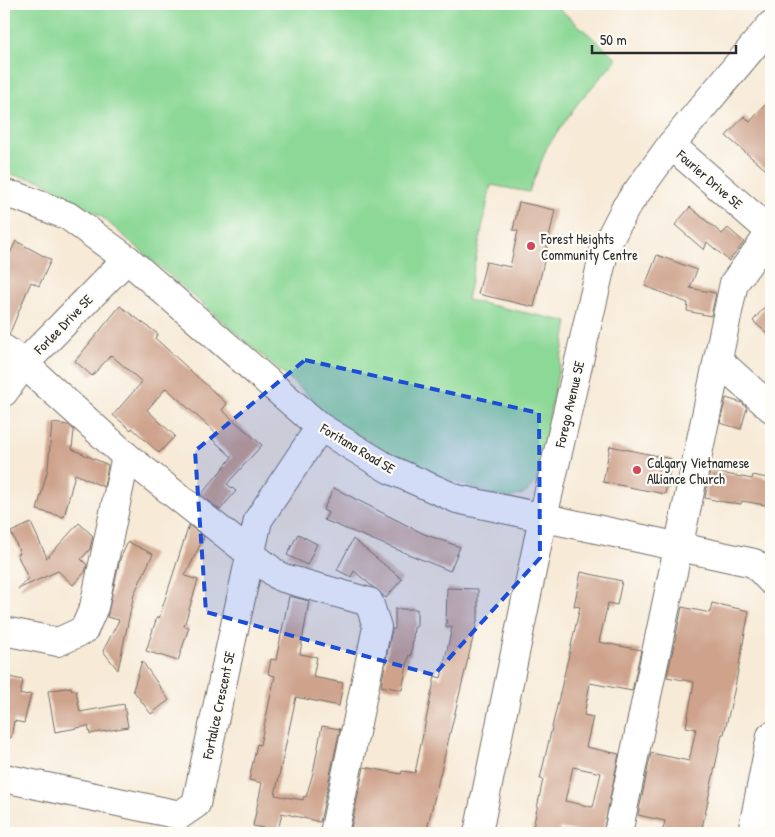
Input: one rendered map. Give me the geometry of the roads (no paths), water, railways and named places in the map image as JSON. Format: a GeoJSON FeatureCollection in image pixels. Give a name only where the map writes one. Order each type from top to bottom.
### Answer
{"type":"FeatureCollection","features":[{"type":"Feature","properties":{"kind":"street","name":"Forego Avenue SE"},"geometry":{"type":"LineString","coordinates":[[478,833],[543,517],[605,248],[626,207],[671,145],[771,25]]}},
{"type":"Feature","properties":{"kind":"street","name":"Fourier Drive SE"},"geometry":{"type":"LineString","coordinates":[[671,145],[771,232]]}},
{"type":"Feature","properties":{"kind":"street","name":"Foritana Road SE"},"geometry":{"type":"LineString","coordinates":[[4,194],[19,197],[68,216],[126,259],[320,427],[389,469],[457,499],[754,563],[771,580]]}},
{"type":"Feature","properties":{"kind":"street"},"geometry":{"type":"LineString","coordinates":[[618,833],[734,283],[771,232]]}},
{"type":"Feature","properties":{"kind":"street","name":"Forlee Drive SE"},"geometry":{"type":"LineString","coordinates":[[4,392],[14,356],[126,259]]}},
{"type":"Feature","properties":{"kind":"street"},"geometry":{"type":"LineString","coordinates":[[14,356],[126,456],[251,552],[280,577],[369,602],[377,627],[334,833]]}},
{"type":"Feature","properties":{"kind":"street"},"geometry":{"type":"LineString","coordinates":[[719,361],[771,408]]}},
{"type":"Feature","properties":{"kind":"street","name":"Fortalice Crescent SE"},"geometry":{"type":"LineString","coordinates":[[4,778],[180,815],[196,804],[258,520],[320,427]]}},
{"type":"Feature","properties":{"kind":"street"},"geometry":{"type":"LineString","coordinates":[[4,631],[58,642],[84,630],[94,607],[126,456]]}},
{"type":"Feature","properties":{"kind":"street"},"geometry":{"type":"LineString","coordinates":[[752,833],[771,736]]}},
{"type":"Feature","properties":{"kind":"place","name":"Forest Heights Community Centre"},"geometry":{"type":"Point","coordinates":[531,246]}},
{"type":"Feature","properties":{"kind":"place","name":"Calgary Vietnamese Alliance Church"},"geometry":{"type":"Point","coordinates":[637,470]}}]}
